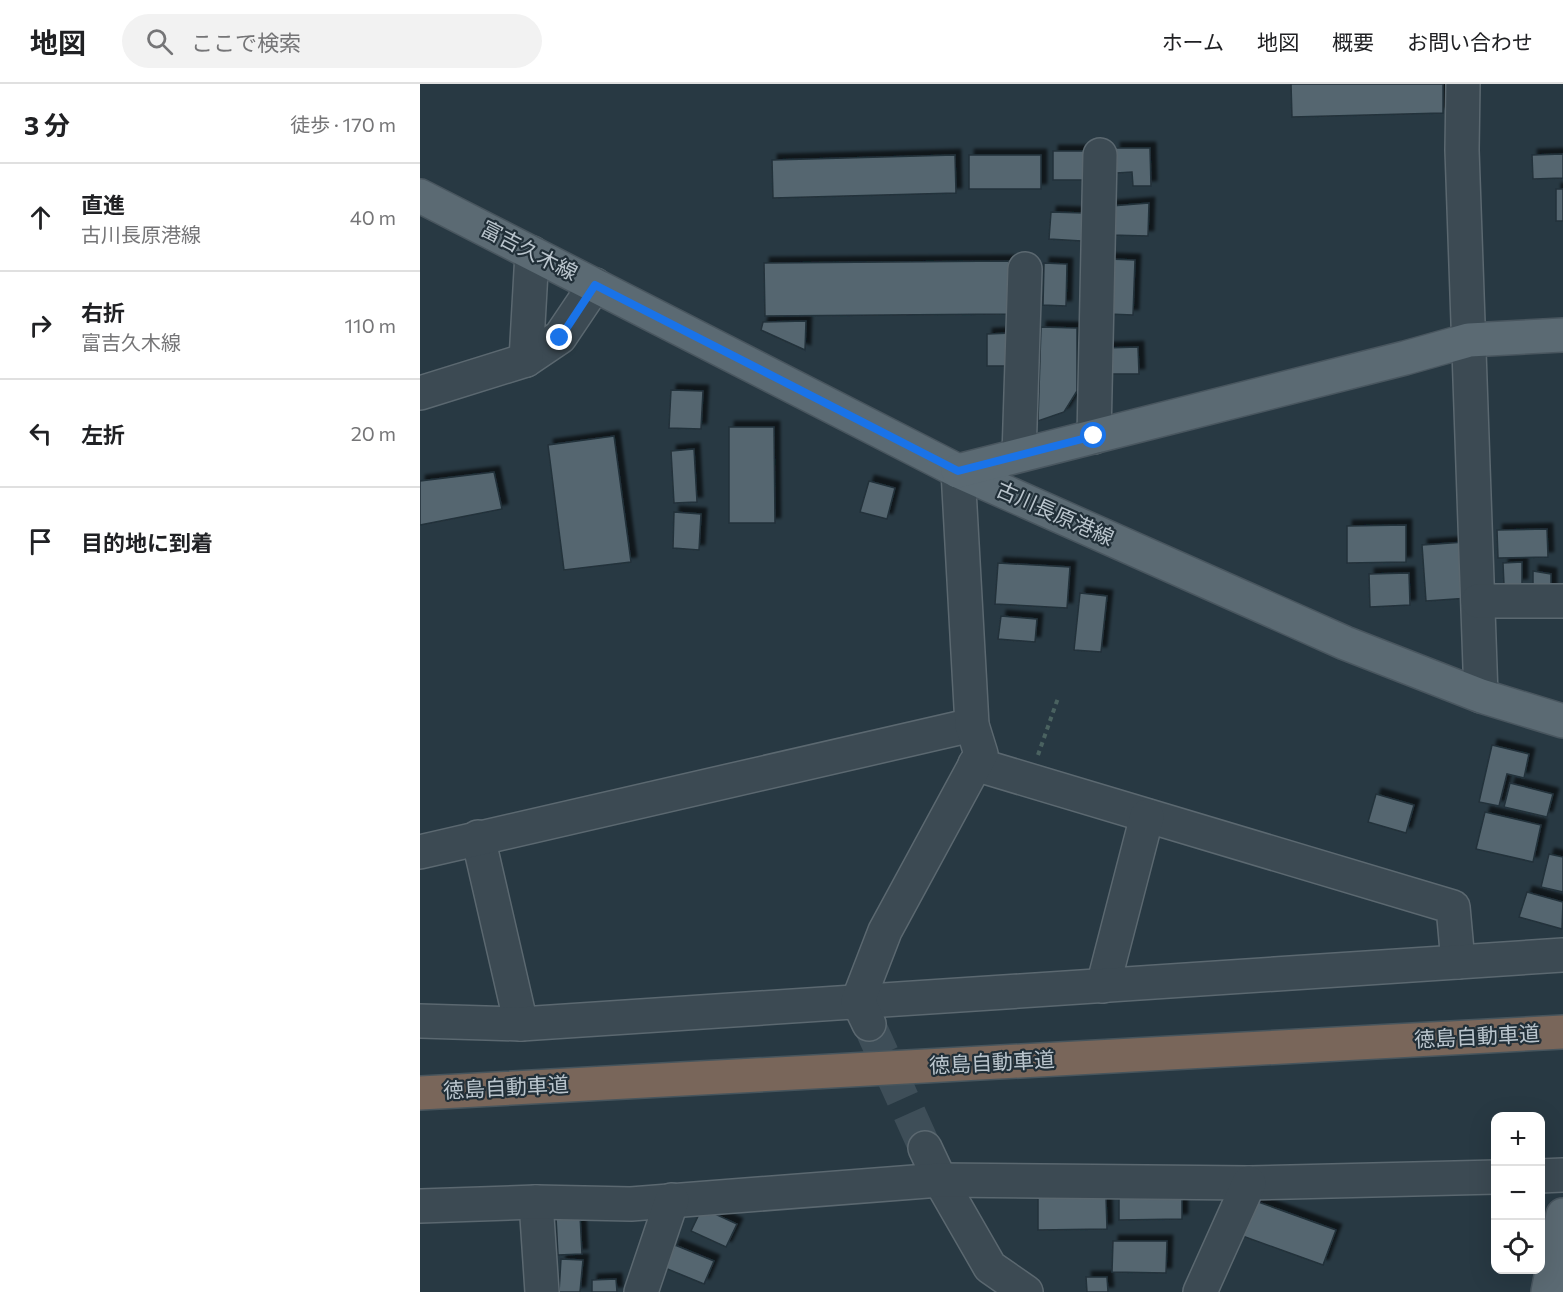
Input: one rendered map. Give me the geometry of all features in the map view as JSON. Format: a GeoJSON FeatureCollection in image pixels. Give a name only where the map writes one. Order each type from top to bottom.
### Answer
{"type":"FeatureCollection","features":[{"type":"Feature","properties":{"kind":"highway","name":"徳島自動車道"},"geometry":{"type":"LineString","coordinates":[[420,1093],[1563,1032]]}},
{"type":"Feature","properties":{"kind":"main road","name":"富吉久木線"},"geometry":{"type":"LineString","coordinates":[[420,196],[958,471]]}},
{"type":"Feature","properties":{"kind":"main road","name":"古川長原港線"},"geometry":{"type":"LineString","coordinates":[[958,471],[1469,340],[1563,335]]}},
{"type":"Feature","properties":{"kind":"main road","name":"古川長原港線"},"geometry":{"type":"LineString","coordinates":[[958,471],[1345,643],[1481,696],[1563,721]]}},
{"type":"Feature","properties":{"kind":"main road"},"geometry":{"type":"LineString","coordinates":[[1548,1292],[1563,1215]]}},
{"type":"Feature","properties":{"kind":"street"},"geometry":{"type":"LineString","coordinates":[[1463,84],[1462,150],[1481,696]]}},
{"type":"Feature","properties":{"kind":"street"},"geometry":{"type":"LineString","coordinates":[[1094,436],[1100,155]]}},
{"type":"Feature","properties":{"kind":"street"},"geometry":{"type":"LineString","coordinates":[[526,360],[532,253]]}},
{"type":"Feature","properties":{"kind":"street"},"geometry":{"type":"LineString","coordinates":[[1019,455],[1025,269]]}},
{"type":"Feature","properties":{"kind":"street"},"geometry":{"type":"LineString","coordinates":[[420,393],[526,360],[560,338],[595,285]]}},
{"type":"Feature","properties":{"kind":"street"},"geometry":{"type":"LineString","coordinates":[[863,1012],[885,931],[981,754],[972,725],[958,471]]}},
{"type":"Feature","properties":{"kind":"street"},"geometry":{"type":"LineString","coordinates":[[1478,601],[1563,602]]}},
{"type":"Feature","properties":{"kind":"street"},"geometry":{"type":"LineString","coordinates":[[420,852],[477,837],[804,766],[972,725]]}},
{"type":"Feature","properties":{"kind":"street"},"geometry":{"type":"LineString","coordinates":[[975,764],[1453,907],[1458,962]]}},
{"type":"Feature","properties":{"kind":"street"},"geometry":{"type":"LineString","coordinates":[[1103,986],[1147,816]]}},
{"type":"Feature","properties":{"kind":"street"},"geometry":{"type":"LineString","coordinates":[[477,837],[521,1024]]}},
{"type":"Feature","properties":{"kind":"street"},"geometry":{"type":"LineString","coordinates":[[420,1021],[521,1024],[863,1012],[1103,986],[1563,955]]}},
{"type":"Feature","properties":{"kind":"street"},"geometry":{"type":"LineString","coordinates":[[925,1148],[940,1180],[990,1267],[1026,1292]]}},
{"type":"Feature","properties":{"kind":"street"},"geometry":{"type":"LineString","coordinates":[[1545,1176],[1563,1175]]}},
{"type":"Feature","properties":{"kind":"street"},"geometry":{"type":"LineString","coordinates":[[420,1206],[536,1202],[631,1204],[940,1180],[1249,1183],[1491,1177]]}},
{"type":"Feature","properties":{"kind":"street"},"geometry":{"type":"LineString","coordinates":[[1200,1292],[1249,1183]]}},
{"type":"Feature","properties":{"kind":"street"},"geometry":{"type":"LineString","coordinates":[[641,1292],[672,1200]]}},
{"type":"Feature","properties":{"kind":"street"},"geometry":{"type":"LineString","coordinates":[[536,1202],[542,1292]]}},
{"type":"Feature","properties":{"kind":"path"},"geometry":{"type":"LineString","coordinates":[[1030,781],[1058,698]]}},
{"type":"Feature","properties":{"kind":"building"},"geometry":{"type":"Polygon","coordinates":[[[1291,84],[1443,84],[1443,113],[1292,117],[1291,84]]]}},
{"type":"Feature","properties":{"kind":"building"},"geometry":{"type":"Polygon","coordinates":[[[1115,148],[1150,148],[1151,186],[1133,186],[1132,172],[1116,173],[1115,148]]]}},
{"type":"Feature","properties":{"kind":"building"},"geometry":{"type":"Polygon","coordinates":[[[1053,151],[1086,151],[1086,180],[1053,180],[1053,151]]]}},
{"type":"Feature","properties":{"kind":"building"},"geometry":{"type":"Polygon","coordinates":[[[1563,154],[1563,178],[1533,179],[1532,155],[1563,154]]]}},
{"type":"Feature","properties":{"kind":"building"},"geometry":{"type":"Polygon","coordinates":[[[955,155],[956,193],[773,198],[772,160],[955,155]]]}},
{"type":"Feature","properties":{"kind":"building"},"geometry":{"type":"Polygon","coordinates":[[[969,155],[1041,155],[1041,189],[969,189],[969,155]]]}},
{"type":"Feature","properties":{"kind":"building"},"geometry":{"type":"Polygon","coordinates":[[[1556,189],[1563,189],[1563,221],[1556,221],[1556,189]]]}},
{"type":"Feature","properties":{"kind":"building"},"geometry":{"type":"Polygon","coordinates":[[[1149,203],[1148,236],[1110,235],[1111,206],[1149,203]]]}},
{"type":"Feature","properties":{"kind":"building"},"geometry":{"type":"Polygon","coordinates":[[[1051,212],[1084,213],[1082,241],[1049,239],[1051,212]]]}},
{"type":"Feature","properties":{"kind":"building"},"geometry":{"type":"Polygon","coordinates":[[[1109,259],[1135,260],[1133,315],[1108,314],[1109,259]]]}},
{"type":"Feature","properties":{"kind":"building"},"geometry":{"type":"Polygon","coordinates":[[[1009,261],[1009,314],[765,316],[764,263],[1009,261]]]}},
{"type":"Feature","properties":{"kind":"building"},"geometry":{"type":"Polygon","coordinates":[[[1044,263],[1067,264],[1066,306],[1043,305],[1044,263]]]}},
{"type":"Feature","properties":{"kind":"building"},"geometry":{"type":"Polygon","coordinates":[[[806,321],[805,350],[761,330],[763,322],[806,321]]]}},
{"type":"Feature","properties":{"kind":"building"},"geometry":{"type":"Polygon","coordinates":[[[1041,327],[1077,328],[1077,391],[1064,412],[1038,421],[1041,327]]]}},
{"type":"Feature","properties":{"kind":"building"},"geometry":{"type":"Polygon","coordinates":[[[1012,333],[1013,366],[987,366],[987,334],[1012,333]]]}},
{"type":"Feature","properties":{"kind":"building"},"geometry":{"type":"Polygon","coordinates":[[[1138,347],[1139,374],[1104,374],[1104,348],[1138,347]]]}},
{"type":"Feature","properties":{"kind":"building"},"geometry":{"type":"Polygon","coordinates":[[[671,390],[703,391],[701,429],[669,428],[671,390]]]}},
{"type":"Feature","properties":{"kind":"building"},"geometry":{"type":"Polygon","coordinates":[[[729,427],[774,427],[775,523],[729,523],[729,427]]]}},
{"type":"Feature","properties":{"kind":"building"},"geometry":{"type":"Polygon","coordinates":[[[614,436],[631,562],[564,570],[548,445],[614,436]]]}},
{"type":"Feature","properties":{"kind":"building"},"geometry":{"type":"Polygon","coordinates":[[[694,449],[697,502],[674,503],[671,451],[694,449]]]}},
{"type":"Feature","properties":{"kind":"building"},"geometry":{"type":"Polygon","coordinates":[[[494,472],[502,509],[420,525],[420,481],[494,472]]]}},
{"type":"Feature","properties":{"kind":"building"},"geometry":{"type":"Polygon","coordinates":[[[869,481],[895,488],[887,519],[860,512],[869,481]]]}},
{"type":"Feature","properties":{"kind":"building"},"geometry":{"type":"Polygon","coordinates":[[[674,512],[701,514],[699,550],[673,548],[674,512]]]}},
{"type":"Feature","properties":{"kind":"building"},"geometry":{"type":"Polygon","coordinates":[[[1406,525],[1406,562],[1347,563],[1347,526],[1406,525]]]}},
{"type":"Feature","properties":{"kind":"building"},"geometry":{"type":"Polygon","coordinates":[[[1547,529],[1548,557],[1498,558],[1497,530],[1547,529]]]}},
{"type":"Feature","properties":{"kind":"building"},"geometry":{"type":"Polygon","coordinates":[[[1465,542],[1469,598],[1426,601],[1422,545],[1465,542]]]}},
{"type":"Feature","properties":{"kind":"building"},"geometry":{"type":"Polygon","coordinates":[[[1522,562],[1522,584],[1504,585],[1503,563],[1522,562]]]}},
{"type":"Feature","properties":{"kind":"building"},"geometry":{"type":"Polygon","coordinates":[[[998,563],[1070,567],[1067,608],[995,604],[998,563]]]}},
{"type":"Feature","properties":{"kind":"building"},"geometry":{"type":"Polygon","coordinates":[[[1533,571],[1551,574],[1551,591],[1533,591],[1533,571]]]}},
{"type":"Feature","properties":{"kind":"building"},"geometry":{"type":"Polygon","coordinates":[[[1409,573],[1410,605],[1370,607],[1369,574],[1409,573]]]}},
{"type":"Feature","properties":{"kind":"building"},"geometry":{"type":"Polygon","coordinates":[[[1080,593],[1107,596],[1101,652],[1074,650],[1080,593]]]}},
{"type":"Feature","properties":{"kind":"building"},"geometry":{"type":"Polygon","coordinates":[[[1001,616],[1037,619],[1035,642],[998,639],[1001,616]]]}},
{"type":"Feature","properties":{"kind":"building"},"geometry":{"type":"Polygon","coordinates":[[[1492,745],[1529,754],[1524,778],[1507,774],[1499,806],[1479,802],[1492,745]]]}},
{"type":"Feature","properties":{"kind":"building"},"geometry":{"type":"Polygon","coordinates":[[[1510,783],[1553,794],[1547,817],[1504,807],[1510,783]]]}},
{"type":"Feature","properties":{"kind":"building"},"geometry":{"type":"Polygon","coordinates":[[[1376,794],[1414,805],[1406,833],[1368,822],[1376,794]]]}},
{"type":"Feature","properties":{"kind":"building"},"geometry":{"type":"Polygon","coordinates":[[[1485,812],[1541,825],[1533,862],[1476,849],[1485,812]]]}},
{"type":"Feature","properties":{"kind":"building"},"geometry":{"type":"Polygon","coordinates":[[[1549,854],[1563,857],[1563,892],[1541,887],[1549,854]]]}},
{"type":"Feature","properties":{"kind":"building"},"geometry":{"type":"Polygon","coordinates":[[[1527,892],[1563,902],[1562,929],[1519,917],[1527,892]]]}},
{"type":"Feature","properties":{"kind":"building"},"geometry":{"type":"Polygon","coordinates":[[[1182,1192],[1182,1219],[1119,1220],[1119,1193],[1182,1192]]]}},
{"type":"Feature","properties":{"kind":"building"},"geometry":{"type":"Polygon","coordinates":[[[1038,1197],[1106,1197],[1107,1229],[1038,1230],[1038,1197]]]}},
{"type":"Feature","properties":{"kind":"building"},"geometry":{"type":"Polygon","coordinates":[[[1250,1199],[1336,1230],[1323,1265],[1237,1234],[1250,1199]]]}},
{"type":"Feature","properties":{"kind":"building"},"geometry":{"type":"Polygon","coordinates":[[[702,1208],[737,1224],[726,1247],[691,1231],[702,1208]]]}},
{"type":"Feature","properties":{"kind":"building"},"geometry":{"type":"Polygon","coordinates":[[[580,1215],[582,1254],[558,1255],[556,1217],[580,1215]]]}},
{"type":"Feature","properties":{"kind":"building"},"geometry":{"type":"Polygon","coordinates":[[[1113,1241],[1167,1241],[1166,1273],[1112,1272],[1113,1241]]]}},
{"type":"Feature","properties":{"kind":"building"},"geometry":{"type":"Polygon","coordinates":[[[675,1245],[714,1261],[704,1284],[665,1268],[675,1245]]]}},
{"type":"Feature","properties":{"kind":"building"},"geometry":{"type":"Polygon","coordinates":[[[561,1259],[583,1260],[580,1292],[559,1292],[561,1259]]]}},
{"type":"Feature","properties":{"kind":"building"},"geometry":{"type":"Polygon","coordinates":[[[1086,1277],[1107,1277],[1108,1292],[1087,1292],[1086,1277]]]}},
{"type":"Feature","properties":{"kind":"building"},"geometry":{"type":"Polygon","coordinates":[[[616,1279],[617,1292],[592,1292],[592,1280],[616,1279]]]}},
{"type":"Feature","properties":{"kind":"tunnel"},"geometry":{"type":"LineString","coordinates":[[869,1024],[925,1148]]}},
{"type":"Feature","properties":{"kind":"route"},"geometry":{"type":"LineString","coordinates":[[560,338],[595,285],[958,471],[1094,436]]}}]}
